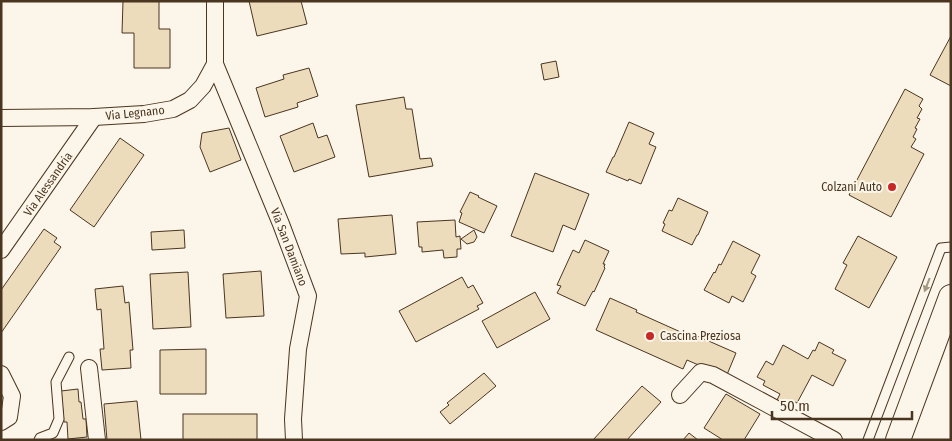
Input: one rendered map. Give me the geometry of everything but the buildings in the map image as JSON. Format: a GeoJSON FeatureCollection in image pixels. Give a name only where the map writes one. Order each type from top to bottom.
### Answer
{"type":"FeatureCollection","features":[{"type":"Feature","properties":{"kind":"main road"},"geometry":{"type":"LineString","coordinates":[[898,440],[951,297]]}},
{"type":"Feature","properties":{"kind":"street","name":"Via Legnano"},"geometry":{"type":"LineString","coordinates":[[1,118],[94,117],[144,114],[173,109],[190,100],[203,86],[215,64],[215,1]]}},
{"type":"Feature","properties":{"kind":"street","name":"Via San Damiano"},"geometry":{"type":"LineString","coordinates":[[215,64],[281,224],[308,296],[298,349],[293,419],[294,440]]}},
{"type":"Feature","properties":{"kind":"street","name":"Via Alessandria"},"geometry":{"type":"LineString","coordinates":[[1,250],[94,117]]}},
{"type":"Feature","properties":{"kind":"street"},"geometry":{"type":"LineString","coordinates":[[89,368],[97,440]]}},
{"type":"Feature","properties":{"kind":"street"},"geometry":{"type":"LineString","coordinates":[[680,395],[700,372],[713,375],[834,440]]}},
{"type":"Feature","properties":{"kind":"street"},"geometry":{"type":"LineString","coordinates":[[1,374],[12,396],[9,417],[1,422]]}},
{"type":"Feature","properties":{"kind":"lane"},"geometry":{"type":"LineString","coordinates":[[868,440],[941,248],[951,246]]}},
{"type":"Feature","properties":{"kind":"lane"},"geometry":{"type":"LineString","coordinates":[[40,440],[40,438],[53,433],[59,419],[56,382],[69,357]]}},
{"type":"Feature","properties":{"kind":"place","name":"Colzani Auto"},"geometry":{"type":"Point","coordinates":[892,187]}},
{"type":"Feature","properties":{"kind":"place","name":"Cascina Preziosa"},"geometry":{"type":"Point","coordinates":[650,336]}}]}
